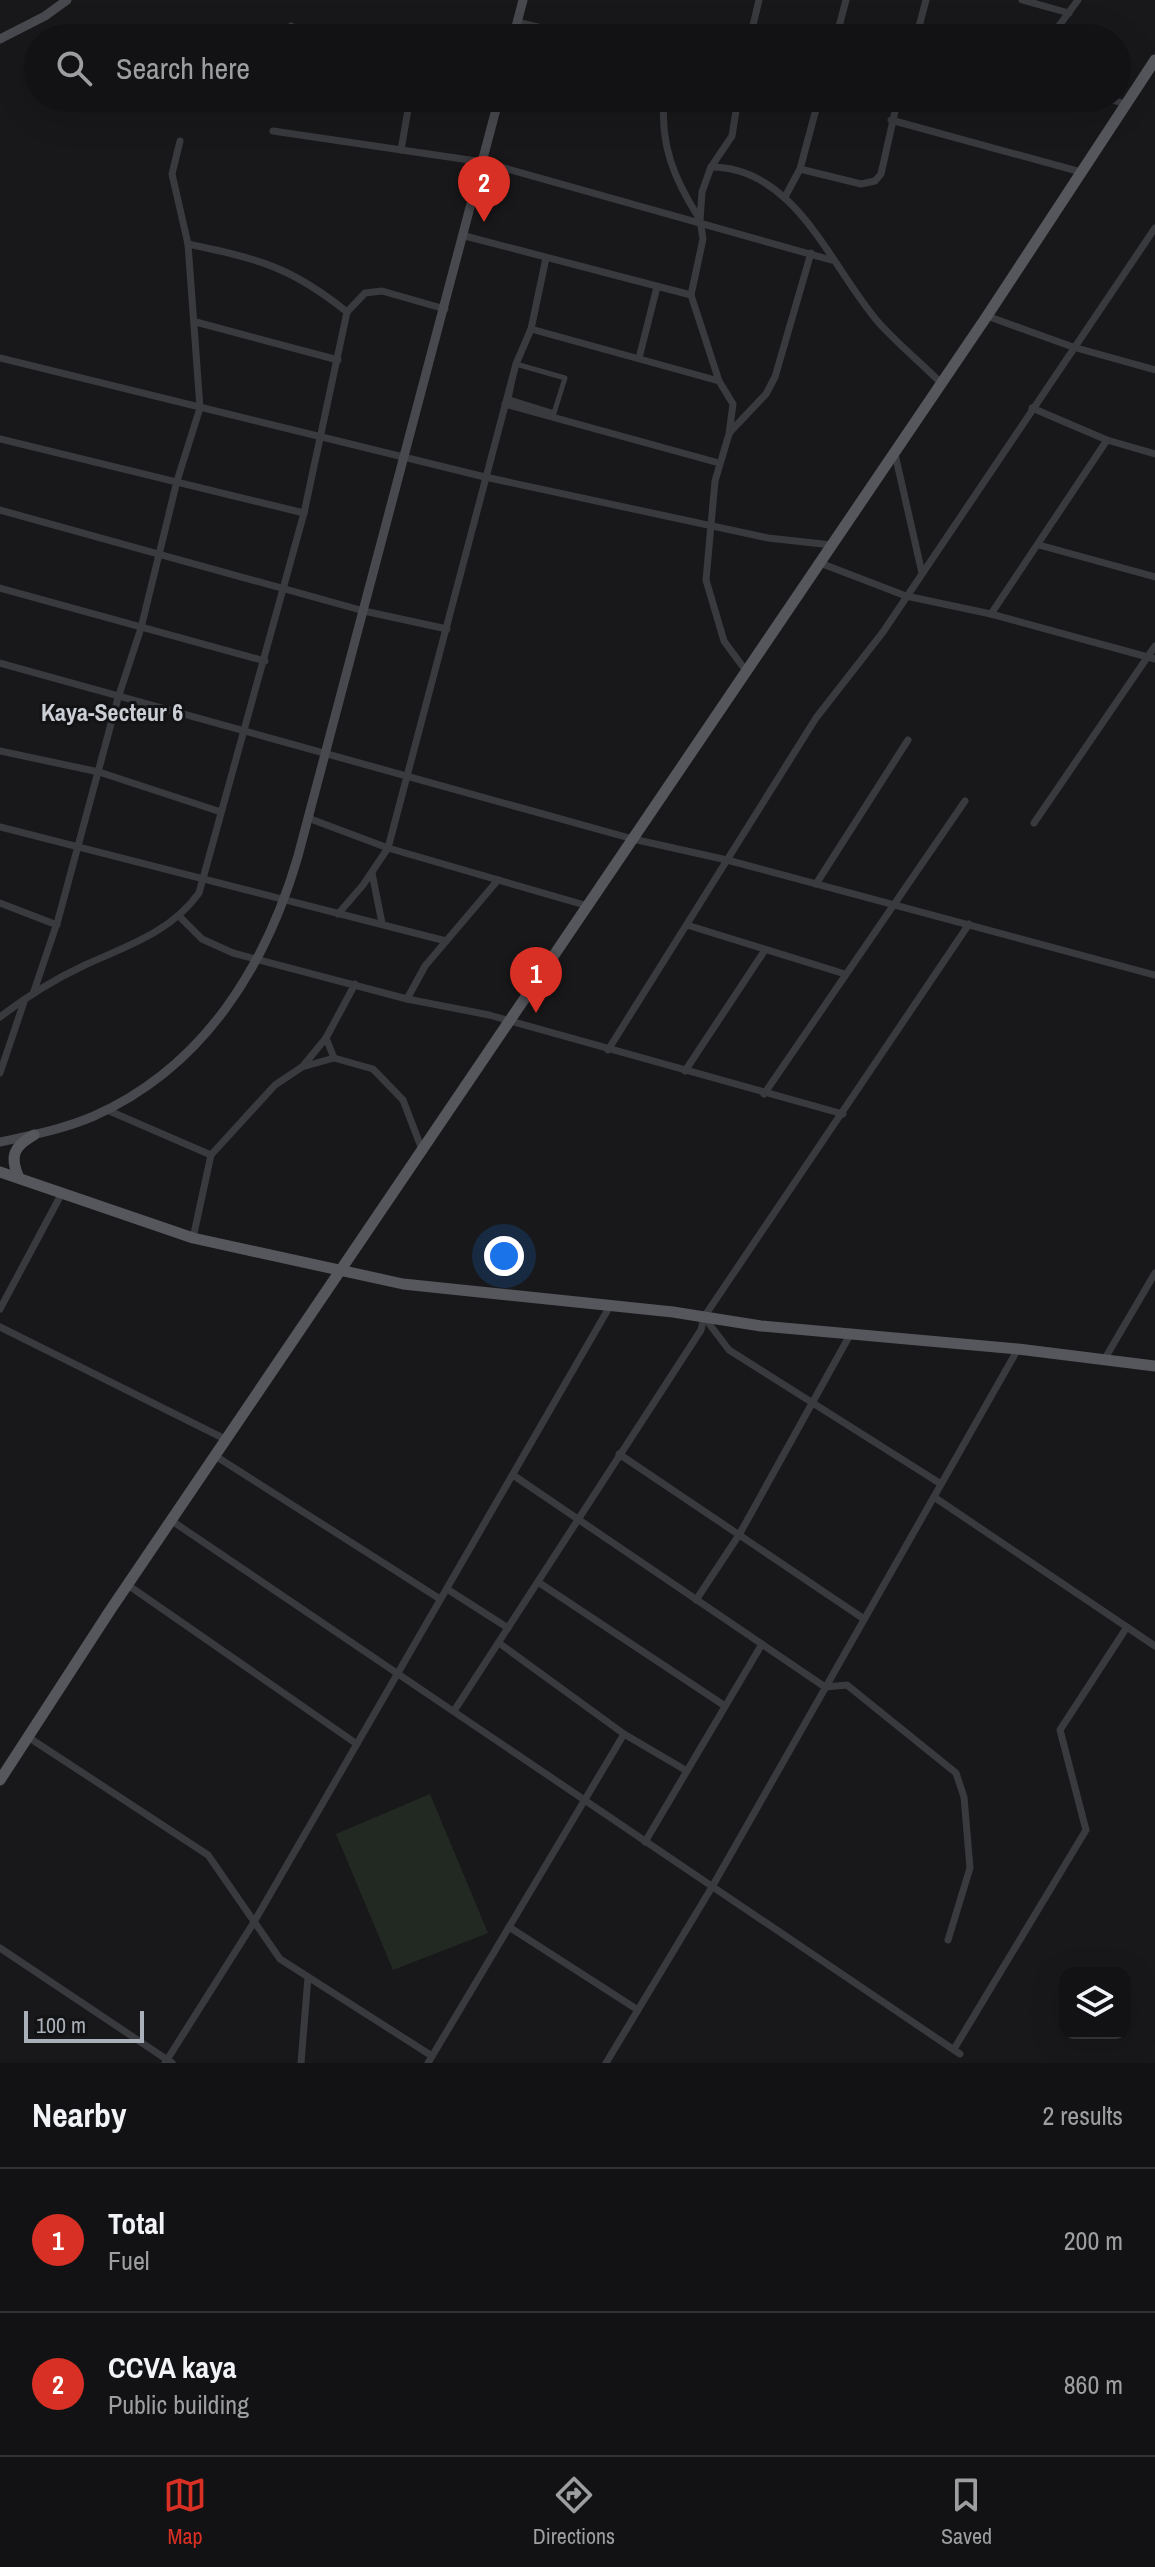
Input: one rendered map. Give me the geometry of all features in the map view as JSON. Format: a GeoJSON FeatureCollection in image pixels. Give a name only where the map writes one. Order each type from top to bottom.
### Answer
{"type":"FeatureCollection","features":[{"type":"Feature","properties":{"kind":"main road"},"geometry":{"type":"LineString","coordinates":[[29,24],[67,0]]}},
{"type":"Feature","properties":{"kind":"main road"},"geometry":{"type":"LineString","coordinates":[[517,22],[523,0]]}},
{"type":"Feature","properties":{"kind":"main road"},"geometry":{"type":"LineString","coordinates":[[0,39],[24,27]]}},
{"type":"Feature","properties":{"kind":"main road"},"geometry":{"type":"LineString","coordinates":[[1131,96],[1155,60]]}},
{"type":"Feature","properties":{"kind":"main road"},"geometry":{"type":"LineString","coordinates":[[0,1142],[34,1135],[107,1110],[164,1071],[217,1022],[259,960],[285,901],[406,459],[496,112]]}},
{"type":"Feature","properties":{"kind":"main road"},"geometry":{"type":"LineString","coordinates":[[1,1776],[833,545],[1121,112]]}},
{"type":"Feature","properties":{"kind":"main road"},"geometry":{"type":"LineString","coordinates":[[19,1178],[12,1158],[14,1151],[34,1135]]}},
{"type":"Feature","properties":{"kind":"main road"},"geometry":{"type":"LineString","coordinates":[[0,1172],[193,1238],[403,1284],[761,1326],[1018,1349],[1155,1366]]}},
{"type":"Feature","properties":{"kind":"street"},"geometry":{"type":"LineString","coordinates":[[753,24],[759,0]]}},
{"type":"Feature","properties":{"kind":"street"},"geometry":{"type":"LineString","coordinates":[[840,24],[846,0]]}},
{"type":"Feature","properties":{"kind":"street"},"geometry":{"type":"LineString","coordinates":[[920,24],[926,0]]}},
{"type":"Feature","properties":{"kind":"street"},"geometry":{"type":"LineString","coordinates":[[1022,0],[1069,13]]}},
{"type":"Feature","properties":{"kind":"street"},"geometry":{"type":"LineString","coordinates":[[1061,24],[1078,0]]}},
{"type":"Feature","properties":{"kind":"street"},"geometry":{"type":"LineString","coordinates":[[517,22],[525,24]]}},
{"type":"Feature","properties":{"kind":"street"},"geometry":{"type":"LineString","coordinates":[[401,150],[408,112]]}},
{"type":"Feature","properties":{"kind":"street"},"geometry":{"type":"LineString","coordinates":[[664,112],[665,149],[675,180],[700,220]]}},
{"type":"Feature","properties":{"kind":"street"},"geometry":{"type":"LineString","coordinates":[[736,112],[732,136],[711,167],[702,192],[700,220],[703,239],[691,295],[719,381],[733,404],[709,526],[706,580],[724,641],[746,671]]}},
{"type":"Feature","properties":{"kind":"street"},"geometry":{"type":"LineString","coordinates":[[786,195],[800,169],[815,112]]}},
{"type":"Feature","properties":{"kind":"street"},"geometry":{"type":"LineString","coordinates":[[800,169],[861,184],[875,181],[881,174],[894,112]]}},
{"type":"Feature","properties":{"kind":"street"},"geometry":{"type":"LineString","coordinates":[[891,120],[1081,172]]}},
{"type":"Feature","properties":{"kind":"street"},"geometry":{"type":"LineString","coordinates":[[273,131],[483,162],[700,220],[831,260]]}},
{"type":"Feature","properties":{"kind":"street"},"geometry":{"type":"LineString","coordinates":[[33,994],[57,925],[118,698],[141,628],[177,481],[200,408],[188,244],[172,174],[180,141]]}},
{"type":"Feature","properties":{"kind":"street"},"geometry":{"type":"LineString","coordinates":[[711,167],[734,167],[786,195],[880,324],[941,383]]}},
{"type":"Feature","properties":{"kind":"street"},"geometry":{"type":"LineString","coordinates":[[608,1050],[816,718],[883,632],[1155,228]]}},
{"type":"Feature","properties":{"kind":"street"},"geometry":{"type":"LineString","coordinates":[[465,236],[691,295]]}},
{"type":"Feature","properties":{"kind":"street"},"geometry":{"type":"LineString","coordinates":[[188,244],[280,267],[316,287],[347,312]]}},
{"type":"Feature","properties":{"kind":"street"},"geometry":{"type":"LineString","coordinates":[[729,434],[760,401],[775,377],[811,253]]}},
{"type":"Feature","properties":{"kind":"street"},"geometry":{"type":"LineString","coordinates":[[338,914],[388,848],[410,775],[516,364],[531,329],[546,258]]}},
{"type":"Feature","properties":{"kind":"street"},"geometry":{"type":"LineString","coordinates":[[639,358],[657,287]]}},
{"type":"Feature","properties":{"kind":"street"},"geometry":{"type":"LineString","coordinates":[[0,1017],[82,966],[138,942],[179,916],[205,882],[221,812],[265,661],[323,437],[347,312],[365,293],[382,291],[445,309]]}},
{"type":"Feature","properties":{"kind":"street"},"geometry":{"type":"LineString","coordinates":[[987,316],[1073,347],[1155,370]]}},
{"type":"Feature","properties":{"kind":"street"},"geometry":{"type":"LineString","coordinates":[[196,322],[338,360]]}},
{"type":"Feature","properties":{"kind":"street"},"geometry":{"type":"LineString","coordinates":[[531,329],[719,381]]}},
{"type":"Feature","properties":{"kind":"street"},"geometry":{"type":"LineString","coordinates":[[0,358],[485,477],[768,538],[833,545]]}},
{"type":"Feature","properties":{"kind":"street"},"geometry":{"type":"LineString","coordinates":[[516,364],[565,378],[554,413],[509,399],[516,364]]}},
{"type":"Feature","properties":{"kind":"street"},"geometry":{"type":"LineString","coordinates":[[505,404],[719,463]]}},
{"type":"Feature","properties":{"kind":"street"},"geometry":{"type":"LineString","coordinates":[[1032,408],[1107,440],[1155,454]]}},
{"type":"Feature","properties":{"kind":"street"},"geometry":{"type":"LineString","coordinates":[[0,439],[304,513]]}},
{"type":"Feature","properties":{"kind":"street"},"geometry":{"type":"LineString","coordinates":[[991,614],[1107,440]]}},
{"type":"Feature","properties":{"kind":"street"},"geometry":{"type":"LineString","coordinates":[[894,452],[922,573]]}},
{"type":"Feature","properties":{"kind":"street"},"geometry":{"type":"LineString","coordinates":[[0,510],[364,611],[447,629]]}},
{"type":"Feature","properties":{"kind":"street"},"geometry":{"type":"LineString","coordinates":[[1039,545],[1155,577]]}},
{"type":"Feature","properties":{"kind":"street"},"geometry":{"type":"LineString","coordinates":[[820,563],[906,596],[991,614],[1151,659]]}},
{"type":"Feature","properties":{"kind":"street"},"geometry":{"type":"LineString","coordinates":[[0,588],[265,661]]}},
{"type":"Feature","properties":{"kind":"street"},"geometry":{"type":"LineString","coordinates":[[1034,823],[1151,659],[1155,646]]}},
{"type":"Feature","properties":{"kind":"street"},"geometry":{"type":"LineString","coordinates":[[0,663],[633,839],[727,860],[1155,975]]}},
{"type":"Feature","properties":{"kind":"street"},"geometry":{"type":"LineString","coordinates":[[816,884],[908,740]]}},
{"type":"Feature","properties":{"kind":"street"},"geometry":{"type":"LineString","coordinates":[[0,751],[99,772],[221,812]]}},
{"type":"Feature","properties":{"kind":"street"},"geometry":{"type":"LineString","coordinates":[[764,1094],[965,801]]}},
{"type":"Feature","properties":{"kind":"street"},"geometry":{"type":"LineString","coordinates":[[308,818],[388,848],[588,906]]}},
{"type":"Feature","properties":{"kind":"street"},"geometry":{"type":"LineString","coordinates":[[0,827],[79,845],[205,882],[446,941]]}},
{"type":"Feature","properties":{"kind":"street"},"geometry":{"type":"LineString","coordinates":[[372,873],[382,923]]}},
{"type":"Feature","properties":{"kind":"street"},"geometry":{"type":"LineString","coordinates":[[407,999],[425,966],[498,880]]}},
{"type":"Feature","properties":{"kind":"street"},"geometry":{"type":"LineString","coordinates":[[0,903],[57,925]]}},
{"type":"Feature","properties":{"kind":"street"},"geometry":{"type":"LineString","coordinates":[[179,916],[212,945],[259,960],[407,999],[456,1007],[843,1114]]}},
{"type":"Feature","properties":{"kind":"street"},"geometry":{"type":"LineString","coordinates":[[454,1711],[576,1518],[701,1330],[704,1317],[969,924]]}},
{"type":"Feature","properties":{"kind":"street"},"geometry":{"type":"LineString","coordinates":[[687,925],[845,974]]}},
{"type":"Feature","properties":{"kind":"street"},"geometry":{"type":"LineString","coordinates":[[685,1071],[765,950]]}},
{"type":"Feature","properties":{"kind":"street"},"geometry":{"type":"LineString","coordinates":[[193,1238],[211,1155],[275,1085],[302,1067],[326,1038],[355,984]]}},
{"type":"Feature","properties":{"kind":"street"},"geometry":{"type":"LineString","coordinates":[[0,1073],[25,1000]]}},
{"type":"Feature","properties":{"kind":"street"},"geometry":{"type":"LineString","coordinates":[[326,1038],[334,1058]]}},
{"type":"Feature","properties":{"kind":"street"},"geometry":{"type":"LineString","coordinates":[[302,1067],[334,1058],[362,1064],[385,1077],[413,1120],[423,1153]]}},
{"type":"Feature","properties":{"kind":"street"},"geometry":{"type":"LineString","coordinates":[[107,1110],[211,1155]]}},
{"type":"Feature","properties":{"kind":"street"},"geometry":{"type":"LineString","coordinates":[[0,1309],[62,1193]]}},
{"type":"Feature","properties":{"kind":"street"},"geometry":{"type":"LineString","coordinates":[[1104,1360],[1155,1273]]}},
{"type":"Feature","properties":{"kind":"street"},"geometry":{"type":"LineString","coordinates":[[0,1948],[168,2062],[254,1922],[610,1306]]}},
{"type":"Feature","properties":{"kind":"street"},"geometry":{"type":"LineString","coordinates":[[704,1317],[729,1350],[941,1484]]}},
{"type":"Feature","properties":{"kind":"street"},"geometry":{"type":"LineString","coordinates":[[0,1327],[228,1440]]}},
{"type":"Feature","properties":{"kind":"street"},"geometry":{"type":"LineString","coordinates":[[696,1600],[739,1535],[851,1333]]}},
{"type":"Feature","properties":{"kind":"street"},"geometry":{"type":"LineString","coordinates":[[606,2063],[712,1887],[1018,1349]]}},
{"type":"Feature","properties":{"kind":"street"},"geometry":{"type":"LineString","coordinates":[[619,1454],[864,1619]]}},
{"type":"Feature","properties":{"kind":"street"},"geometry":{"type":"LineString","coordinates":[[217,1457],[440,1599]]}},
{"type":"Feature","properties":{"kind":"street"},"geometry":{"type":"LineString","coordinates":[[513,1475],[825,1687],[847,1685],[956,1773],[964,1797],[970,1868],[948,1940]]}},
{"type":"Feature","properties":{"kind":"street"},"geometry":{"type":"LineString","coordinates":[[934,1497],[1155,1646]]}},
{"type":"Feature","properties":{"kind":"street"},"geometry":{"type":"LineString","coordinates":[[172,1521],[957,2052],[1086,1830],[1060,1730],[1127,1627]]}},
{"type":"Feature","properties":{"kind":"street"},"geometry":{"type":"LineString","coordinates":[[538,1582],[725,1706]]}},
{"type":"Feature","properties":{"kind":"street"},"geometry":{"type":"LineString","coordinates":[[128,1585],[357,1744]]}},
{"type":"Feature","properties":{"kind":"street"},"geometry":{"type":"LineString","coordinates":[[447,1589],[508,1628]]}},
{"type":"Feature","properties":{"kind":"street"},"geometry":{"type":"LineString","coordinates":[[499,1643],[624,1734],[687,1771]]}},
{"type":"Feature","properties":{"kind":"street"},"geometry":{"type":"LineString","coordinates":[[645,1842],[762,1644]]}},
{"type":"Feature","properties":{"kind":"street"},"geometry":{"type":"LineString","coordinates":[[28,1737],[208,1855],[280,1959],[430,2060],[624,1734]]}},
{"type":"Feature","properties":{"kind":"street"},"geometry":{"type":"LineString","coordinates":[[509,1927],[638,2010]]}},
{"type":"Feature","properties":{"kind":"street"},"geometry":{"type":"LineString","coordinates":[[301,2063],[308,1977]]}},
{"type":"Feature","properties":{"kind":"shaded area"},"geometry":{"type":"Polygon","coordinates":[[[430,1794],[488,1933],[393,1970],[336,1834],[430,1794]]]}},
{"type":"Feature","properties":{"kind":"place","name":"CCVA kaya"},"geometry":{"type":"Point","coordinates":[484,222]}},
{"type":"Feature","properties":{"kind":"place","name":"Total"},"geometry":{"type":"Point","coordinates":[536,1013]}},
{"type":"Feature","properties":{"kind":"district","name":"Kaya-Secteur 6"},"geometry":{"type":"Point","coordinates":[112,713]}}]}
